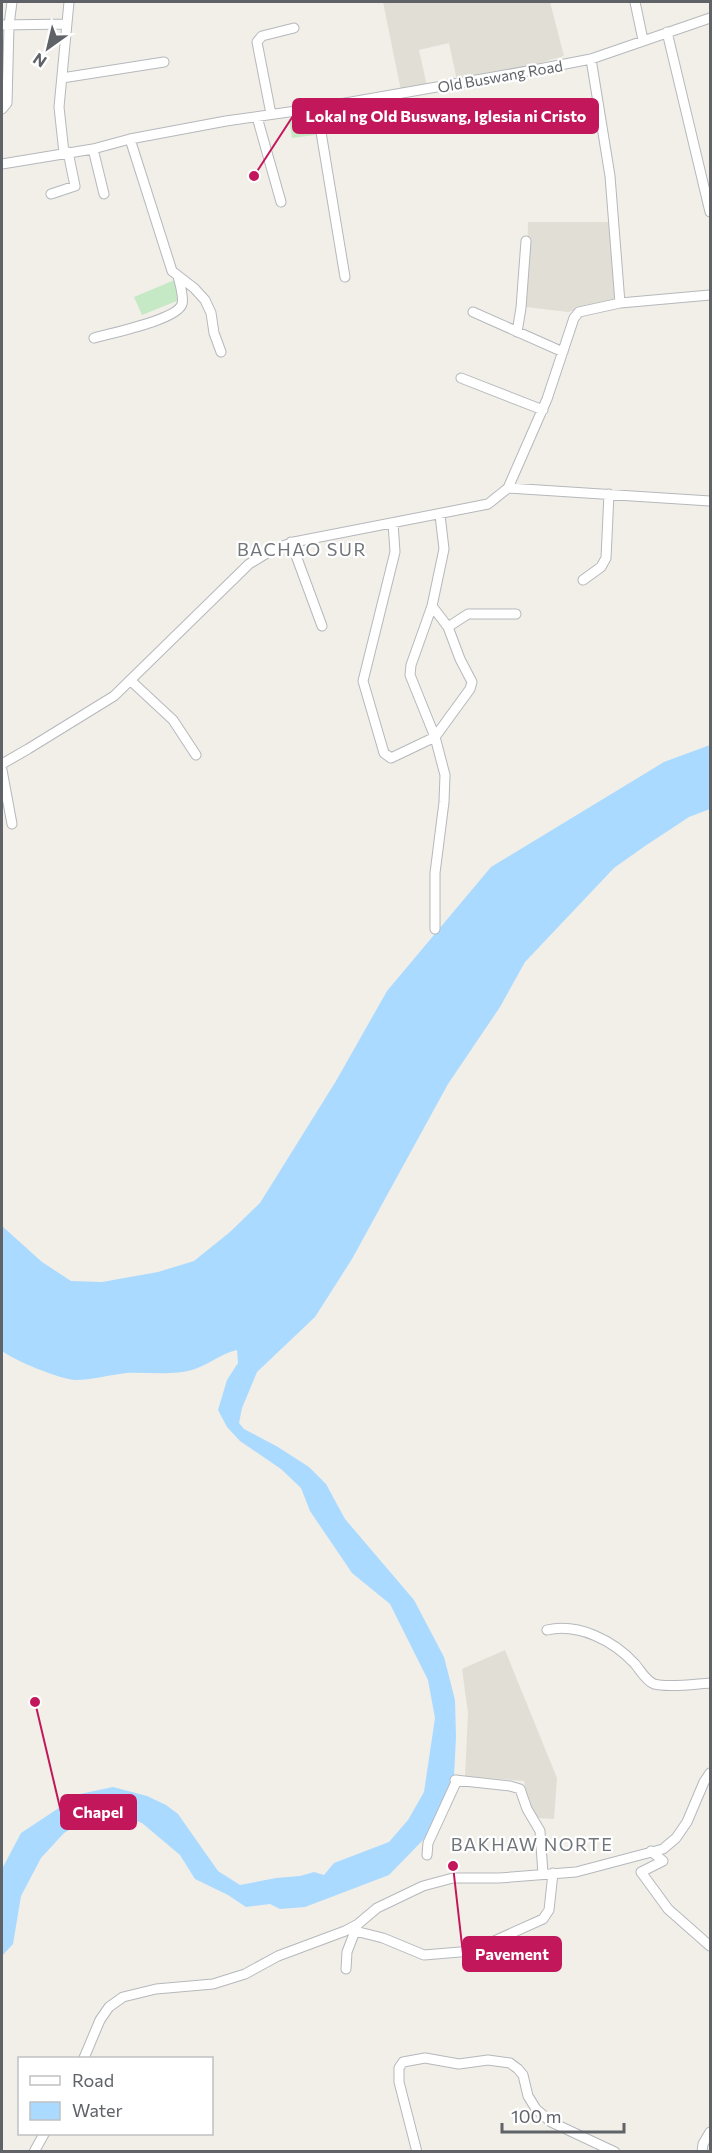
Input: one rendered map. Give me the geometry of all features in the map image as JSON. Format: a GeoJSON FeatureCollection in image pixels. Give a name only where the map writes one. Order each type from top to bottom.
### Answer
{"type":"FeatureCollection","features":[{"type":"Feature","properties":{"kind":"street"},"geometry":{"type":"LineString","coordinates":[[2,109],[6,104],[5,25],[12,2]]}},
{"type":"Feature","properties":{"kind":"street"},"geometry":{"type":"LineString","coordinates":[[51,194],[75,186],[66,152],[59,107],[69,2]]}},
{"type":"Feature","properties":{"kind":"street"},"geometry":{"type":"LineString","coordinates":[[634,2],[643,40]]}},
{"type":"Feature","properties":{"kind":"street","name":"Old Buswang Road"},"geometry":{"type":"LineString","coordinates":[[2,164],[93,149],[130,139],[270,114],[317,108],[591,59],[711,18]]}},
{"type":"Feature","properties":{"kind":"street"},"geometry":{"type":"LineString","coordinates":[[5,25],[66,24]]}},
{"type":"Feature","properties":{"kind":"street"},"geometry":{"type":"LineString","coordinates":[[270,114],[258,38],[294,28]]}},
{"type":"Feature","properties":{"kind":"street"},"geometry":{"type":"LineString","coordinates":[[666,32],[711,212]]}},
{"type":"Feature","properties":{"kind":"street"},"geometry":{"type":"LineString","coordinates":[[591,59],[610,176],[620,303]]}},
{"type":"Feature","properties":{"kind":"street"},"geometry":{"type":"LineString","coordinates":[[62,78],[164,62]]}},
{"type":"Feature","properties":{"kind":"street"},"geometry":{"type":"LineString","coordinates":[[317,108],[345,276]]}},
{"type":"Feature","properties":{"kind":"street"},"geometry":{"type":"LineString","coordinates":[[257,117],[280,202]]}},
{"type":"Feature","properties":{"kind":"street"},"geometry":{"type":"LineString","coordinates":[[130,139],[172,271],[205,300],[211,314],[213,333],[221,352]]}},
{"type":"Feature","properties":{"kind":"street"},"geometry":{"type":"LineString","coordinates":[[93,149],[104,194]]}},
{"type":"Feature","properties":{"kind":"street"},"geometry":{"type":"LineString","coordinates":[[517,332],[526,241]]}},
{"type":"Feature","properties":{"kind":"street"},"geometry":{"type":"LineString","coordinates":[[94,338],[173,314],[183,303],[178,276]]}},
{"type":"Feature","properties":{"kind":"street"},"geometry":{"type":"LineString","coordinates":[[2,764],[114,696],[249,564],[272,550],[291,542],[488,504],[508,488],[543,410],[574,318],[579,312],[620,303],[711,295]]}},
{"type":"Feature","properties":{"kind":"street"},"geometry":{"type":"LineString","coordinates":[[473,312],[562,352]]}},
{"type":"Feature","properties":{"kind":"street"},"geometry":{"type":"LineString","coordinates":[[461,378],[543,410]]}},
{"type":"Feature","properties":{"kind":"street"},"geometry":{"type":"LineString","coordinates":[[508,488],[711,501]]}},
{"type":"Feature","properties":{"kind":"street"},"geometry":{"type":"LineString","coordinates":[[583,580],[601,567],[606,558],[609,494]]}},
{"type":"Feature","properties":{"kind":"street"},"geometry":{"type":"LineString","coordinates":[[435,929],[435,873],[445,775],[435,737],[410,675],[411,665],[432,606],[444,549],[440,515]]}},
{"type":"Feature","properties":{"kind":"street"},"geometry":{"type":"LineString","coordinates":[[393,523],[395,552],[363,681],[384,753],[392,758],[435,737],[470,689],[472,682],[448,627],[432,606]]}},
{"type":"Feature","properties":{"kind":"street"},"geometry":{"type":"LineString","coordinates":[[291,542],[322,626]]}},
{"type":"Feature","properties":{"kind":"street"},"geometry":{"type":"LineString","coordinates":[[448,627],[468,615],[516,614]]}},
{"type":"Feature","properties":{"kind":"street"},"geometry":{"type":"LineString","coordinates":[[130,680],[173,720],[195,755]]}},
{"type":"Feature","properties":{"kind":"street"},"geometry":{"type":"LineString","coordinates":[[2,770],[12,824]]}},
{"type":"Feature","properties":{"kind":"street"},"geometry":{"type":"LineString","coordinates":[[547,1630],[562,1627],[589,1633],[609,1643],[634,1663],[643,1676],[652,1683],[663,1685],[711,1683]]}},
{"type":"Feature","properties":{"kind":"street"},"geometry":{"type":"LineString","coordinates":[[84,2057],[100,2020],[109,2007],[123,1997],[156,1989],[213,1984],[245,1974],[278,1956],[356,1927],[377,1908],[423,1886],[453,1878],[499,1878],[576,1872],[663,1849],[676,1838],[687,1822],[704,1782],[711,1773]]}},
{"type":"Feature","properties":{"kind":"street"},"geometry":{"type":"LineString","coordinates":[[356,1927],[424,1955],[472,1951],[543,1918],[549,1910],[548,1874],[540,1831],[527,1809],[520,1789],[456,1780],[428,1843],[427,1855]]}},
{"type":"Feature","properties":{"kind":"street"},"geometry":{"type":"LineString","coordinates":[[651,1851],[663,1861],[641,1872],[668,1909],[711,1946]]}},
{"type":"Feature","properties":{"kind":"street"},"geometry":{"type":"LineString","coordinates":[[346,1969],[347,1952],[356,1927]]}},
{"type":"Feature","properties":{"kind":"street"},"geometry":{"type":"LineString","coordinates":[[417,2151],[399,2082],[399,2068],[403,2062],[425,2058],[459,2064],[488,2060],[510,2063],[523,2075],[528,2096],[536,2109],[551,2122],[615,2151]]}},
{"type":"Feature","properties":{"kind":"street"},"geometry":{"type":"LineString","coordinates":[[702,2151],[703,2144],[711,2132]]}},
{"type":"Feature","properties":{"kind":"street"},"geometry":{"type":"LineString","coordinates":[[34,2151],[43,2135]]}},
{"type":"Feature","properties":{"kind":"shaded area"},"geometry":{"type":"Polygon","coordinates":[[[383,2],[550,2],[564,56],[523,68],[457,81],[449,43],[419,50],[427,86],[401,91],[383,2]]]}},
{"type":"Feature","properties":{"kind":"shaded area"},"geometry":{"type":"Polygon","coordinates":[[[528,222],[611,222],[616,299],[568,312],[526,307],[528,222]]]}},
{"type":"Feature","properties":{"kind":"shaded area"},"geometry":{"type":"Polygon","coordinates":[[[505,1650],[557,1778],[554,1819],[538,1818],[529,1808],[524,1781],[465,1776],[468,1713],[462,1669],[505,1650]]]}},
{"type":"Feature","properties":{"kind":"green space"},"geometry":{"type":"Polygon","coordinates":[[[319,114],[322,134],[292,138],[289,119],[319,114]]]}},
{"type":"Feature","properties":{"kind":"green space"},"geometry":{"type":"Polygon","coordinates":[[[177,279],[184,298],[142,315],[134,297],[177,279]]]}},
{"type":"Feature","properties":{"kind":"water"},"geometry":{"type":"Polygon","coordinates":[[[710,745],[710,809],[689,817],[614,868],[525,962],[500,1007],[448,1084],[352,1259],[315,1317],[257,1372],[242,1408],[239,1423],[244,1429],[309,1467],[326,1484],[345,1519],[414,1600],[444,1657],[455,1700],[454,1776],[444,1804],[423,1840],[389,1875],[305,1907],[280,1909],[270,1904],[246,1907],[228,1895],[195,1879],[180,1855],[142,1823],[116,1815],[85,1820],[64,1833],[41,1858],[21,1896],[13,1944],[2,1956],[2,1869],[21,1833],[80,1794],[113,1787],[147,1796],[166,1805],[178,1814],[218,1871],[240,1885],[314,1872],[324,1875],[334,1863],[389,1842],[408,1820],[424,1792],[435,1718],[428,1680],[390,1604],[352,1573],[310,1511],[301,1488],[281,1469],[240,1441],[227,1427],[218,1410],[227,1380],[238,1363],[237,1350],[187,1371],[126,1373],[81,1380],[60,1377],[16,1359],[2,1351],[2,1226],[42,1262],[71,1281],[102,1282],[158,1272],[194,1261],[230,1232],[260,1203],[336,1081],[387,991],[491,867],[664,762],[710,745]]]}},
{"type":"Feature","properties":{"kind":"place","name":"Lokal ng Old Buswang, Iglesia ni Cristo"},"geometry":{"type":"Point","coordinates":[254,176]}},
{"type":"Feature","properties":{"kind":"place","name":"Chapel"},"geometry":{"type":"Point","coordinates":[35,1702]}},
{"type":"Feature","properties":{"kind":"place","name":"Pavement"},"geometry":{"type":"Point","coordinates":[453,1866]}},
{"type":"Feature","properties":{"kind":"district","name":"BACHAO SUR"},"geometry":{"type":"Point","coordinates":[302,549]}},
{"type":"Feature","properties":{"kind":"district","name":"BAKHAW NORTE"},"geometry":{"type":"Point","coordinates":[532,1844]}}]}
